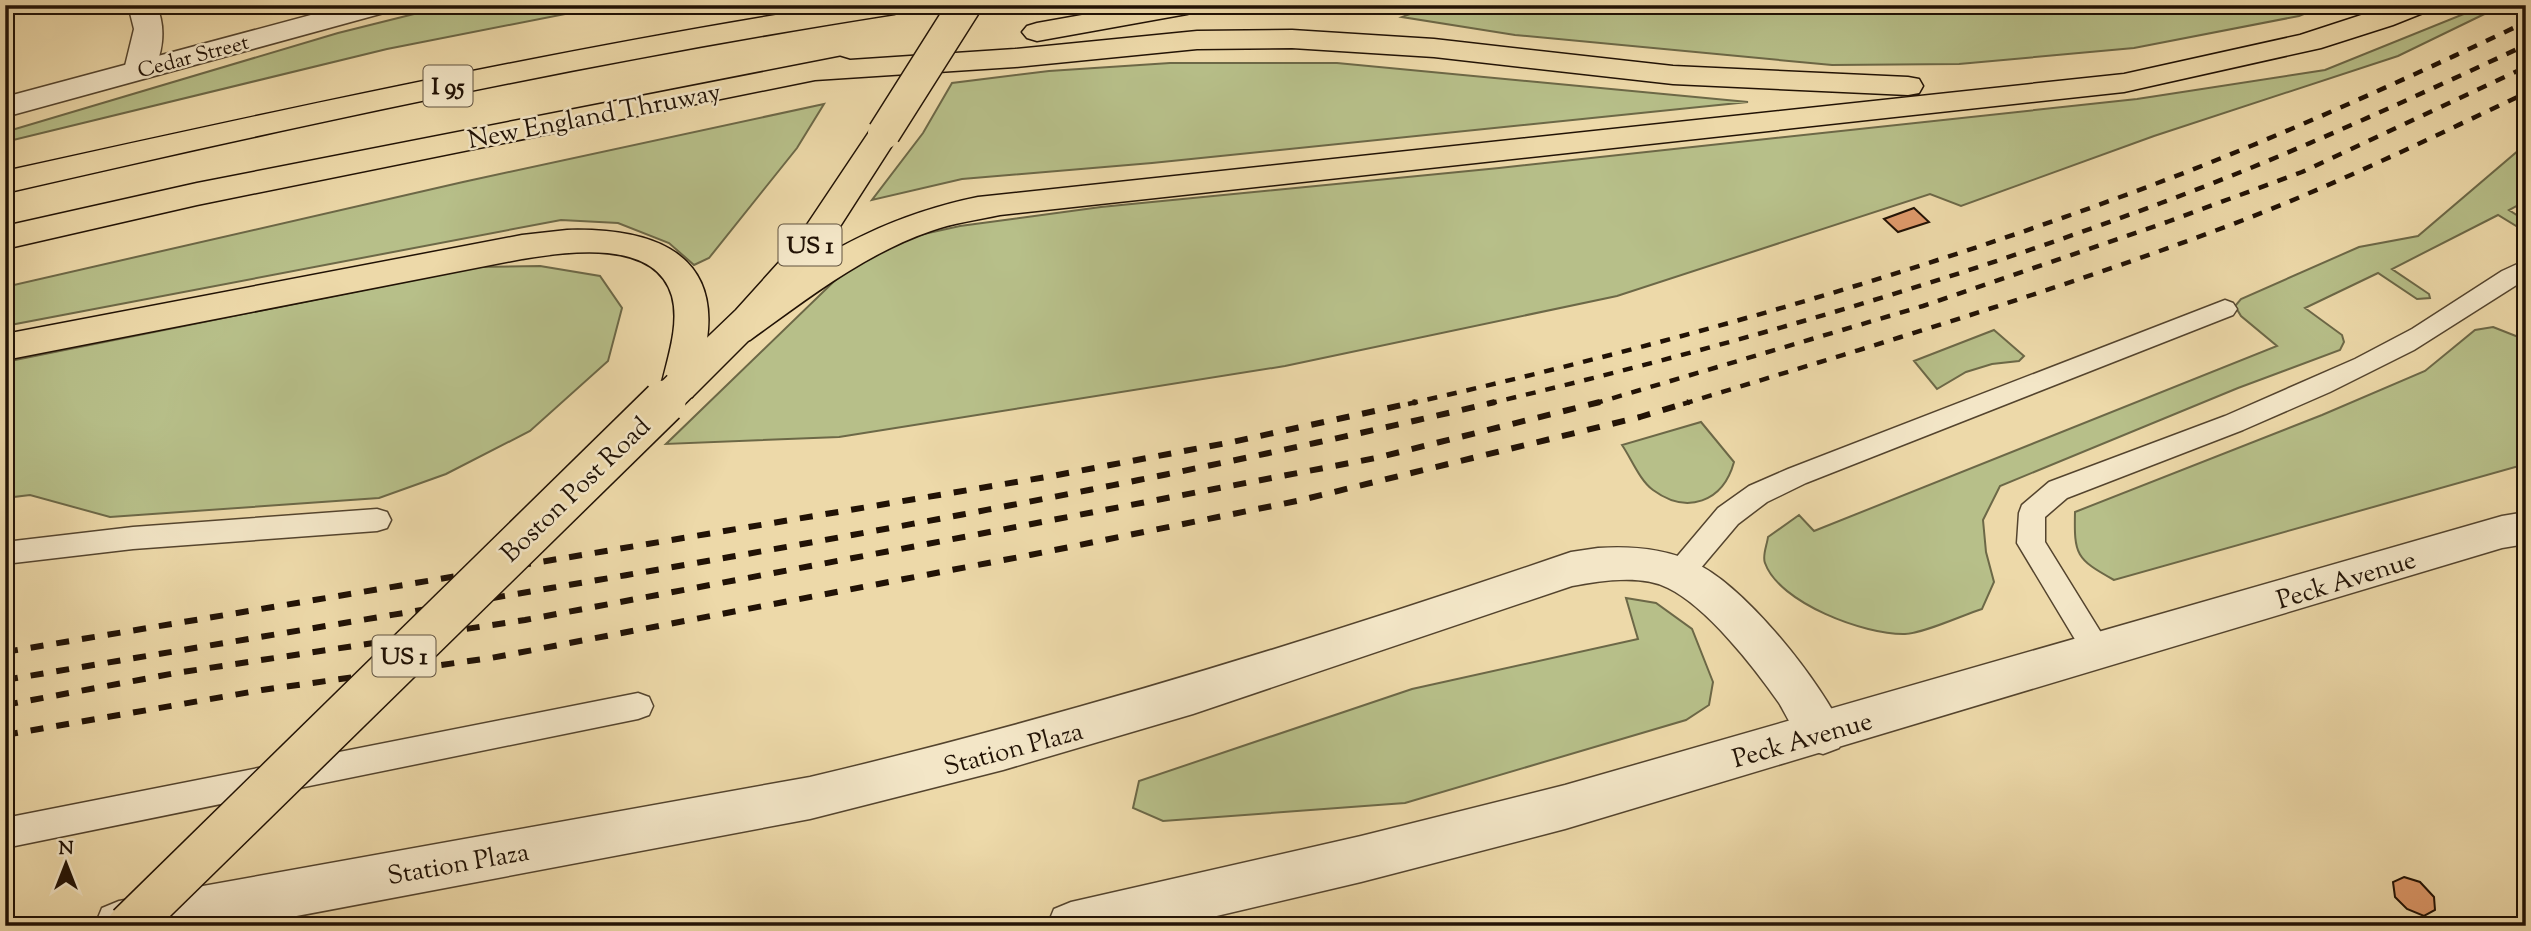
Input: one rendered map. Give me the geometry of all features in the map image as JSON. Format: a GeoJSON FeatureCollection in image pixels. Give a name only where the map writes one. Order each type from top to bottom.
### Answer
{"type":"FeatureCollection","features":[{"type":"Feature","properties":{"kind":"main road","name":"I 95"},"geometry":{"type":"LineString","coordinates":[[5,182],[327,110],[516,72],[817,16],[894,5]]}},
{"type":"Feature","properties":{"kind":"main road","name":"Boston Post Road"},"geometry":{"type":"LineString","coordinates":[[129,926],[737,331],[789,274],[828,221],[965,5]]}},
{"type":"Feature","properties":{"kind":"main road","name":"New England Thruway"},"geometry":{"type":"LineString","coordinates":[[5,238],[197,194],[814,71],[1186,5]]}},
{"type":"Feature","properties":{"kind":"main road"},"geometry":{"type":"LineString","coordinates":[[737,331],[825,269],[865,246],[913,225],[1000,204],[2124,83],[2352,29],[2418,5]]}},
{"type":"Feature","properties":{"kind":"main road"},"geometry":{"type":"LineString","coordinates":[[814,71],[1015,58],[1150,43],[1242,39],[1359,42],[1673,75],[1870,85],[1924,86],[2113,72],[2233,59]]}},
{"type":"Feature","properties":{"kind":"main road"},"geometry":{"type":"LineString","coordinates":[[5,347],[522,247],[561,241],[596,240],[625,244],[649,252],[668,263],[682,278],[689,295],[691,317],[679,387]]}},
{"type":"Feature","properties":{"kind":"street","name":"Cedar Street"},"geometry":{"type":"LineString","coordinates":[[5,107],[381,5]]}},
{"type":"Feature","properties":{"kind":"street"},"geometry":{"type":"LineString","coordinates":[[139,70],[148,41],[148,7]]}},
{"type":"Feature","properties":{"kind":"street","name":"Peck Avenue"},"geometry":{"type":"LineString","coordinates":[[1071,926],[1361,859],[1565,807],[1823,734],[2502,532],[2526,528]]}},
{"type":"Feature","properties":{"kind":"street","name":"Station Plaza"},"geometry":{"type":"LineString","coordinates":[[118,926],[810,799],[911,775],[1195,696],[1314,659],[1571,569],[1607,562],[1648,566],[1679,574],[1717,601],[1786,674],[1823,734]]}},
{"type":"Feature","properties":{"kind":"lane"},"geometry":{"type":"LineString","coordinates":[[2098,652],[2031,543],[2032,513],[2058,490],[2322,385],[2407,343],[2490,288],[2526,268]]}},
{"type":"Feature","properties":{"kind":"lane"},"geometry":{"type":"LineString","coordinates":[[1679,574],[1728,516],[1758,494],[1797,476],[2225,310]]}},
{"type":"Feature","properties":{"kind":"lane"},"geometry":{"type":"LineString","coordinates":[[5,553],[133,538],[377,520]]}},
{"type":"Feature","properties":{"kind":"lane"},"geometry":{"type":"LineString","coordinates":[[5,833],[638,706]]}},
{"type":"Feature","properties":{"kind":"green space"},"geometry":{"type":"Polygon","coordinates":[[[450,5],[611,5],[387,49],[5,142],[5,132],[338,33],[450,5]]]}},
{"type":"Feature","properties":{"kind":"green space"},"geometry":{"type":"Polygon","coordinates":[[[1433,5],[2326,5],[2299,16],[2134,48],[1959,64],[1832,65],[1515,35],[1402,17],[1433,5]]]}},
{"type":"Feature","properties":{"kind":"green space"},"geometry":{"type":"Polygon","coordinates":[[[2486,5],[2503,5],[2398,56],[2154,136],[1961,206],[1930,194],[1617,296],[1285,366],[839,437],[666,444],[854,262],[901,239],[960,226],[1101,207],[1499,168],[2137,99],[2325,70],[2486,5]]]}},
{"type":"Feature","properties":{"kind":"green space"},"geometry":{"type":"Polygon","coordinates":[[[1170,63],[1337,63],[1748,102],[1152,163],[962,179],[872,200],[923,133],[952,83],[1049,71],[1170,63]]]}},
{"type":"Feature","properties":{"kind":"green space"},"geometry":{"type":"Polygon","coordinates":[[[824,104],[797,148],[709,258],[694,265],[669,243],[618,223],[561,220],[5,326],[5,287],[463,182],[824,104]]]}},
{"type":"Feature","properties":{"kind":"green space"},"geometry":{"type":"Polygon","coordinates":[[[2526,144],[2526,201],[2509,210],[2526,221],[2526,232],[2498,215],[2392,269],[2429,294],[2430,298],[2417,299],[2378,273],[2305,308],[2342,335],[2344,342],[2340,350],[2238,388],[2000,486],[1983,520],[1986,552],[1994,582],[1982,609],[1932,628],[1905,634],[1888,633],[1847,623],[1825,614],[1787,591],[1773,578],[1764,560],[1768,537],[1799,515],[1814,531],[2277,346],[2241,316],[2235,306],[2241,299],[2359,247],[2418,236],[2526,144]]]}},
{"type":"Feature","properties":{"kind":"green space"},"geometry":{"type":"Polygon","coordinates":[[[540,266],[600,276],[622,308],[608,361],[530,431],[446,474],[379,498],[110,517],[30,495],[5,498],[5,362],[478,267],[540,266]]]}},
{"type":"Feature","properties":{"kind":"green space"},"geometry":{"type":"Polygon","coordinates":[[[2493,327],[2526,340],[2526,464],[2114,580],[2092,567],[2080,554],[2075,538],[2075,512],[2322,415],[2425,371],[2475,330],[2493,327]]]}},
{"type":"Feature","properties":{"kind":"green space"},"geometry":{"type":"Polygon","coordinates":[[[1994,330],[2024,356],[2019,361],[1992,364],[1966,372],[1937,389],[1914,361],[1994,330]]]}},
{"type":"Feature","properties":{"kind":"green space"},"geometry":{"type":"Polygon","coordinates":[[[1701,422],[1734,462],[1729,476],[1713,495],[1702,500],[1691,503],[1666,498],[1644,481],[1622,445],[1701,422]]]}},
{"type":"Feature","properties":{"kind":"green space"},"geometry":{"type":"Polygon","coordinates":[[[1626,598],[1656,603],[1692,629],[1713,682],[1709,705],[1686,720],[1405,803],[1163,821],[1133,808],[1139,781],[1412,689],[1638,639],[1626,598]]]}},
{"type":"Feature","properties":{"kind":"building"},"geometry":{"type":"Polygon","coordinates":[[[1914,208],[1929,222],[1898,232],[1884,219],[1914,208]]]}},
{"type":"Feature","properties":{"kind":"building"},"geometry":{"type":"Polygon","coordinates":[[[2404,877],[2420,882],[2434,897],[2435,910],[2424,916],[2407,909],[2395,897],[2393,882],[2404,877]]]}},
{"type":"Feature","properties":{"kind":"railway"},"geometry":{"type":"LineString","coordinates":[[1408,404],[1606,356],[1803,302],[2094,207],[2232,154],[2359,100],[2526,22]]}},
{"type":"Feature","properties":{"kind":"railway"},"geometry":{"type":"LineString","coordinates":[[1487,404],[1658,361],[1827,314],[2079,233],[2299,148],[2526,45]]}},
{"type":"Feature","properties":{"kind":"railway"},"geometry":{"type":"LineString","coordinates":[[1598,402],[1923,306],[2167,222],[2302,172],[2526,67]]}},
{"type":"Feature","properties":{"kind":"railway"},"geometry":{"type":"LineString","coordinates":[[1683,404],[2018,300],[2217,230],[2334,182],[2526,93]]}},
{"type":"Feature","properties":{"kind":"railway"},"geometry":{"type":"LineString","coordinates":[[5,652],[1052,476],[1232,442],[1416,402]]}},
{"type":"Feature","properties":{"kind":"railway"},"geometry":{"type":"LineString","coordinates":[[5,680],[566,586],[939,519],[1125,483],[1495,402]]}},
{"type":"Feature","properties":{"kind":"railway"},"geometry":{"type":"LineString","coordinates":[[5,705],[176,673],[525,620],[927,544],[1376,458],[1598,402]]}},
{"type":"Feature","properties":{"kind":"railway"},"geometry":{"type":"LineString","coordinates":[[1593,404],[1598,402]]}},
{"type":"Feature","properties":{"kind":"railway"},"geometry":{"type":"LineString","coordinates":[[5,735],[262,690],[491,658],[1030,555],[1297,501],[1640,417],[1689,402]]}}]}
